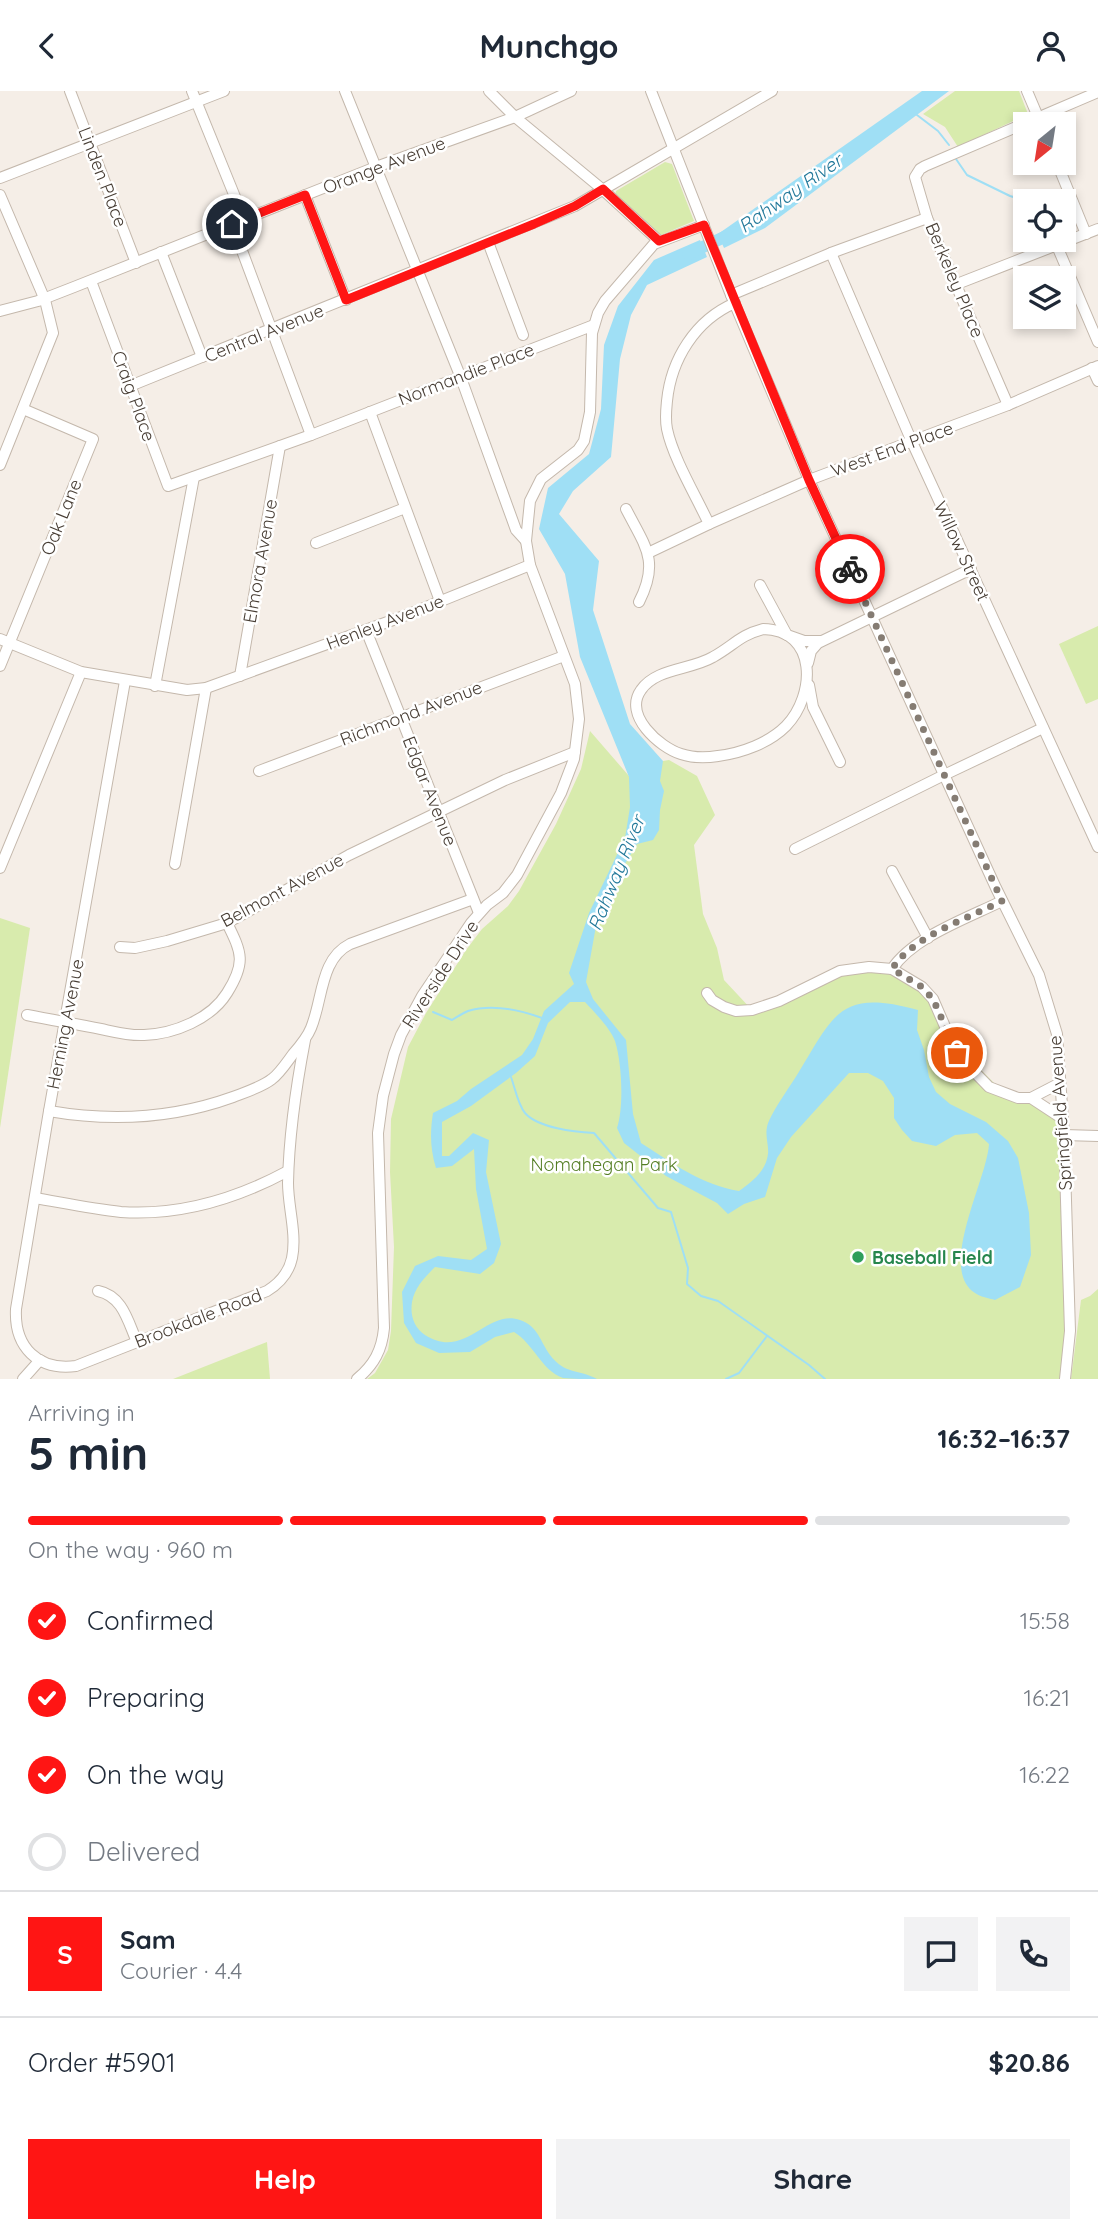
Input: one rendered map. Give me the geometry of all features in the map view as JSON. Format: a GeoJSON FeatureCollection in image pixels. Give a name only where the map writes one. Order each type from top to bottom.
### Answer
{"type":"FeatureCollection","features":[{"type":"Feature","properties":{"kind":"street","name":"Linden Place"},"geometry":{"type":"LineString","coordinates":[[70,91],[136,263]]}},
{"type":"Feature","properties":{"kind":"street"},"geometry":{"type":"LineString","coordinates":[[192,91],[244,219]]}},
{"type":"Feature","properties":{"kind":"street"},"geometry":{"type":"LineString","coordinates":[[0,178],[224,91]]}},
{"type":"Feature","properties":{"kind":"street"},"geometry":{"type":"LineString","coordinates":[[345,91],[460,376],[516,530],[526,541]]}},
{"type":"Feature","properties":{"kind":"street"},"geometry":{"type":"LineString","coordinates":[[489,91],[515,117],[603,189],[659,241]]}},
{"type":"Feature","properties":{"kind":"street","name":"Orange Avenue"},"geometry":{"type":"LineString","coordinates":[[0,311],[91,281],[376,167],[515,117],[571,91]]}},
{"type":"Feature","properties":{"kind":"street","name":"Springfield Avenue"},"geometry":{"type":"LineString","coordinates":[[651,91],[733,299],[809,480],[1002,901],[1039,975],[1057,1034],[1063,1119],[1070,1331],[1065,1379]]}},
{"type":"Feature","properties":{"kind":"street","name":"Central Avenue"},"geometry":{"type":"LineString","coordinates":[[130,386],[575,206],[772,91]]}},
{"type":"Feature","properties":{"kind":"street"},"geometry":{"type":"LineString","coordinates":[[1027,91],[1035,112]]}},
{"type":"Feature","properties":{"kind":"street"},"geometry":{"type":"LineString","coordinates":[[1057,112],[1098,92]]}},
{"type":"Feature","properties":{"kind":"street","name":"Berkeley Place"},"geometry":{"type":"LineString","coordinates":[[1007,405],[927,218],[915,177],[920,169],[934,162],[1013,131]]}},
{"type":"Feature","properties":{"kind":"street"},"geometry":{"type":"LineString","coordinates":[[1062,175],[1086,234]]}},
{"type":"Feature","properties":{"kind":"street"},"geometry":{"type":"LineString","coordinates":[[0,195],[44,298],[52,333],[0,465]]}},
{"type":"Feature","properties":{"kind":"street"},"geometry":{"type":"LineString","coordinates":[[305,195],[346,300]]}},
{"type":"Feature","properties":{"kind":"street"},"geometry":{"type":"LineString","coordinates":[[709,524],[669,437],[666,417],[669,385],[677,360],[696,333],[733,299],[831,253],[927,218]]}},
{"type":"Feature","properties":{"kind":"street"},"geometry":{"type":"LineString","coordinates":[[232,224],[311,435]]}},
{"type":"Feature","properties":{"kind":"street"},"geometry":{"type":"LineString","coordinates":[[594,325],[605,301],[659,241],[704,225]]}},
{"type":"Feature","properties":{"kind":"street"},"geometry":{"type":"LineString","coordinates":[[1076,238],[1098,229]]}},
{"type":"Feature","properties":{"kind":"street"},"geometry":{"type":"LineString","coordinates":[[488,242],[523,335]]}},
{"type":"Feature","properties":{"kind":"street"},"geometry":{"type":"LineString","coordinates":[[161,252],[202,357]]}},
{"type":"Feature","properties":{"kind":"street"},"geometry":{"type":"LineString","coordinates":[[957,284],[1041,252]]}},
{"type":"Feature","properties":{"kind":"street"},"geometry":{"type":"LineString","coordinates":[[1060,252],[1098,342]]}},
{"type":"Feature","properties":{"kind":"street","name":"Willow Street"},"geometry":{"type":"LineString","coordinates":[[831,253],[912,442],[1098,847]]}},
{"type":"Feature","properties":{"kind":"street","name":"Craig Place"},"geometry":{"type":"LineString","coordinates":[[91,281],[167,486],[194,477]]}},
{"type":"Feature","properties":{"kind":"street","name":"Normandie Place"},"geometry":{"type":"LineString","coordinates":[[194,477],[311,435],[594,325]]}},
{"type":"Feature","properties":{"kind":"street","name":"Riverside Drive"},"geometry":{"type":"LineString","coordinates":[[357,1379],[375,1360],[382,1345],[385,1309],[377,1133],[388,1076],[401,1035],[422,996],[479,913],[503,893],[517,875],[561,793],[575,752],[579,719],[575,684],[530,565],[526,541],[528,514],[534,491],[547,474],[578,450],[586,435],[590,412],[594,325]]}},
{"type":"Feature","properties":{"kind":"street"},"geometry":{"type":"LineString","coordinates":[[1095,367],[1098,381]]}},
{"type":"Feature","properties":{"kind":"street","name":"West End Place"},"geometry":{"type":"LineString","coordinates":[[648,553],[809,480],[1007,405],[1095,367]]}},
{"type":"Feature","properties":{"kind":"street","name":"Oak Lane"},"geometry":{"type":"LineString","coordinates":[[0,666],[5,641],[93,439],[23,409]]}},
{"type":"Feature","properties":{"kind":"street"},"geometry":{"type":"LineString","coordinates":[[370,412],[440,601]]}},
{"type":"Feature","properties":{"kind":"street","name":"Elmora Avenue"},"geometry":{"type":"LineString","coordinates":[[240,676],[280,446]]}},
{"type":"Feature","properties":{"kind":"street"},"geometry":{"type":"LineString","coordinates":[[155,686],[194,477]]}},
{"type":"Feature","properties":{"kind":"street"},"geometry":{"type":"LineString","coordinates":[[316,543],[405,508]]}},
{"type":"Feature","properties":{"kind":"street"},"geometry":{"type":"LineString","coordinates":[[626,509],[648,553],[650,567],[639,602]]}},
{"type":"Feature","properties":{"kind":"street","name":"Henley Avenue"},"geometry":{"type":"LineString","coordinates":[[5,641],[81,672],[155,686],[187,690],[206,688],[366,630],[530,565]]}},
{"type":"Feature","properties":{"kind":"street"},"geometry":{"type":"LineString","coordinates":[[821,641],[804,641],[775,629],[746,633],[713,658],[650,681],[636,699],[637,711],[652,736],[668,749],[685,755],[723,755],[755,745],[781,731],[797,712],[806,690],[811,651],[821,641],[971,569]]}},
{"type":"Feature","properties":{"kind":"street"},"geometry":{"type":"LineString","coordinates":[[760,585],[787,635],[800,649],[808,666],[813,707],[840,762]]}},
{"type":"Feature","properties":{"kind":"street","name":"Edgar Avenue"},"geometry":{"type":"LineString","coordinates":[[366,630],[479,913]]}},
{"type":"Feature","properties":{"kind":"street","name":"Richmond Avenue"},"geometry":{"type":"LineString","coordinates":[[258,771],[564,656]]}},
{"type":"Feature","properties":{"kind":"street"},"geometry":{"type":"LineString","coordinates":[[0,868],[81,672]]}},
{"type":"Feature","properties":{"kind":"street","name":"Herning Avenue"},"geometry":{"type":"LineString","coordinates":[[40,1360],[23,1344],[15,1320],[125,681]]}},
{"type":"Feature","properties":{"kind":"street"},"geometry":{"type":"LineString","coordinates":[[175,864],[206,688]]}},
{"type":"Feature","properties":{"kind":"street"},"geometry":{"type":"LineString","coordinates":[[795,849],[1043,728]]}},
{"type":"Feature","properties":{"kind":"street","name":"Belmont Avenue"},"geometry":{"type":"LineString","coordinates":[[120,947],[135,948],[167,941],[228,923],[349,855],[505,780],[575,752]]}},
{"type":"Feature","properties":{"kind":"street"},"geometry":{"type":"LineString","coordinates":[[892,871],[928,938]]}},
{"type":"Feature","properties":{"kind":"street"},"geometry":{"type":"LineString","coordinates":[[49,1111],[82,1117],[125,1118],[180,1113],[243,1093],[273,1078],[305,1039],[320,1003],[327,969],[337,952],[472,899]]}},
{"type":"Feature","properties":{"kind":"street"},"geometry":{"type":"LineString","coordinates":[[892,969],[906,951],[1002,901]]}},
{"type":"Feature","properties":{"kind":"street"},"geometry":{"type":"LineString","coordinates":[[27,1015],[144,1035],[180,1028],[197,1020],[223,1000],[239,968],[239,948],[228,923]]}},
{"type":"Feature","properties":{"kind":"street"},"geometry":{"type":"LineString","coordinates":[[707,993],[712,1000],[724,1007],[736,1011],[752,1010],[779,1001],[840,971],[869,967],[892,969],[922,987],[933,999],[957,1053],[989,1087],[1017,1098],[1031,1098],[1060,1083]]}},
{"type":"Feature","properties":{"kind":"street","name":"Brookdale Road"},"geometry":{"type":"LineString","coordinates":[[40,1360],[57,1366],[76,1366],[267,1291],[282,1279],[290,1266],[293,1252],[288,1196],[288,1147],[305,1039]]}},
{"type":"Feature","properties":{"kind":"street"},"geometry":{"type":"LineString","coordinates":[[1031,1098],[1063,1119]]}},
{"type":"Feature","properties":{"kind":"street"},"geometry":{"type":"LineString","coordinates":[[1064,1135],[1098,1136]]}},
{"type":"Feature","properties":{"kind":"street"},"geometry":{"type":"LineString","coordinates":[[35,1198],[124,1212],[181,1210],[237,1196],[288,1171]]}},
{"type":"Feature","properties":{"kind":"street"},"geometry":{"type":"LineString","coordinates":[[98,1291],[111,1295],[120,1304],[137,1342]]}},
{"type":"Feature","properties":{"kind":"street"},"geometry":{"type":"LineString","coordinates":[[23,1379],[40,1360]]}},
{"type":"Feature","properties":{"kind":"green space"},"geometry":{"type":"Polygon","coordinates":[[[955,91],[1019,91],[1027,112],[1013,112],[1013,121],[958,147],[945,127],[923,114],[955,91]]]}},
{"type":"Feature","properties":{"kind":"green space"},"geometry":{"type":"Polygon","coordinates":[[[665,162],[672,164],[694,221],[661,235],[615,195],[616,191],[665,162]]]}},
{"type":"Feature","properties":{"kind":"green space"},"geometry":{"type":"Polygon","coordinates":[[[1098,626],[1098,699],[1086,704],[1059,644],[1098,626]]]}},
{"type":"Feature","properties":{"kind":"green space","name":"Nomahegan Park"},"geometry":{"type":"Polygon","coordinates":[[[590,731],[629,776],[669,760],[697,776],[715,815],[694,845],[703,914],[717,948],[724,980],[752,1010],[825,977],[869,967],[906,977],[938,1009],[962,1051],[999,1088],[1031,1098],[1063,1119],[1070,1331],[1064,1379],[367,1379],[375,1373],[388,1350],[391,1331],[394,1247],[390,1172],[391,1119],[408,1047],[466,950],[482,929],[508,906],[519,891],[556,824],[581,769],[590,731]]]}},
{"type":"Feature","properties":{"kind":"green space"},"geometry":{"type":"Polygon","coordinates":[[[0,918],[30,928],[0,1128],[0,918]]]}},
{"type":"Feature","properties":{"kind":"green space"},"geometry":{"type":"Polygon","coordinates":[[[1098,1289],[1098,1379],[1071,1379],[1081,1300],[1098,1289]]]}},
{"type":"Feature","properties":{"kind":"green space"},"geometry":{"type":"Polygon","coordinates":[[[267,1342],[270,1379],[173,1379],[267,1342]]]}},
{"type":"Feature","properties":{"kind":"water"},"geometry":{"type":"Polygon","coordinates":[[[922,91],[949,91],[765,228],[724,248],[718,234],[922,91]]]}},
{"type":"Feature","properties":{"kind":"water"},"geometry":{"type":"Polygon","coordinates":[[[700,240],[707,257],[647,285],[631,315],[620,359],[611,457],[573,491],[559,514],[599,561],[593,610],[630,724],[663,761],[660,781],[664,791],[659,830],[653,840],[637,844],[623,867],[609,911],[596,926],[586,982],[593,999],[626,1040],[633,1114],[641,1143],[712,1184],[739,1191],[753,1180],[764,1166],[768,1154],[769,1122],[831,1022],[855,1005],[871,1002],[918,1010],[917,1030],[929,1077],[936,1092],[950,1104],[986,1122],[1008,1141],[1018,1158],[1029,1213],[1031,1255],[1020,1287],[995,1300],[975,1293],[965,1281],[961,1265],[962,1245],[989,1144],[977,1133],[955,1135],[936,1146],[912,1141],[894,1118],[894,1098],[883,1081],[868,1073],[849,1073],[791,1137],[777,1158],[765,1197],[744,1204],[728,1214],[717,1203],[666,1176],[624,1143],[617,1128],[621,1109],[621,1085],[615,1041],[585,1002],[570,1002],[548,1023],[535,1056],[471,1106],[442,1122],[442,1156],[449,1156],[473,1133],[489,1140],[486,1172],[501,1244],[494,1263],[480,1274],[435,1267],[418,1287],[412,1307],[412,1316],[418,1328],[425,1335],[439,1341],[464,1339],[508,1318],[520,1320],[535,1330],[550,1355],[561,1366],[597,1379],[563,1378],[549,1369],[514,1332],[495,1337],[470,1352],[439,1353],[416,1343],[404,1323],[402,1292],[415,1266],[438,1256],[471,1260],[487,1249],[476,1189],[474,1149],[452,1166],[436,1168],[431,1141],[433,1113],[457,1101],[522,1055],[533,1039],[544,1011],[574,984],[569,973],[589,913],[625,838],[630,807],[629,777],[580,657],[565,574],[539,529],[548,488],[589,454],[601,409],[604,345],[618,306],[654,260],[700,240]]]}},
{"type":"Feature","properties":{"kind":"waterway"},"geometry":{"type":"LineString","coordinates":[[917,115],[938,131],[949,145]]}},
{"type":"Feature","properties":{"kind":"waterway"},"geometry":{"type":"LineString","coordinates":[[956,159],[967,175],[1013,197]]}},
{"type":"Feature","properties":{"kind":"waterway","name":"Rahway River"},"geometry":{"type":"LineString","coordinates":[[688,254],[735,232]]}},
{"type":"Feature","properties":{"kind":"waterway"},"geometry":{"type":"LineString","coordinates":[[433,1012],[452,1020],[468,1011],[496,1008],[542,1018]]}},
{"type":"Feature","properties":{"kind":"waterway"},"geometry":{"type":"LineString","coordinates":[[511,1077],[520,1106],[525,1113],[539,1122],[557,1128],[594,1133],[658,1208],[671,1212],[688,1268],[687,1284],[701,1296],[718,1301],[825,1379]]}},
{"type":"Feature","properties":{"kind":"waterway"},"geometry":{"type":"LineString","coordinates":[[726,1379],[739,1373],[767,1336]]}},
{"type":"Feature","properties":{"kind":"way so far"},"geometry":{"type":"LineString","coordinates":[[850,569],[1002,901],[914,945],[900,957],[892,969],[922,987],[933,999],[957,1053]]}},
{"type":"Feature","properties":{"kind":"place","name":"Baseball Field"},"geometry":{"type":"Point","coordinates":[858,1257]}},
{"type":"Feature","properties":{"kind":"route"},"geometry":{"type":"LineString","coordinates":[[232,224],[305,195],[346,300],[534,224],[575,206],[603,189],[659,241],[704,225],[809,480],[850,569]]}}]}
